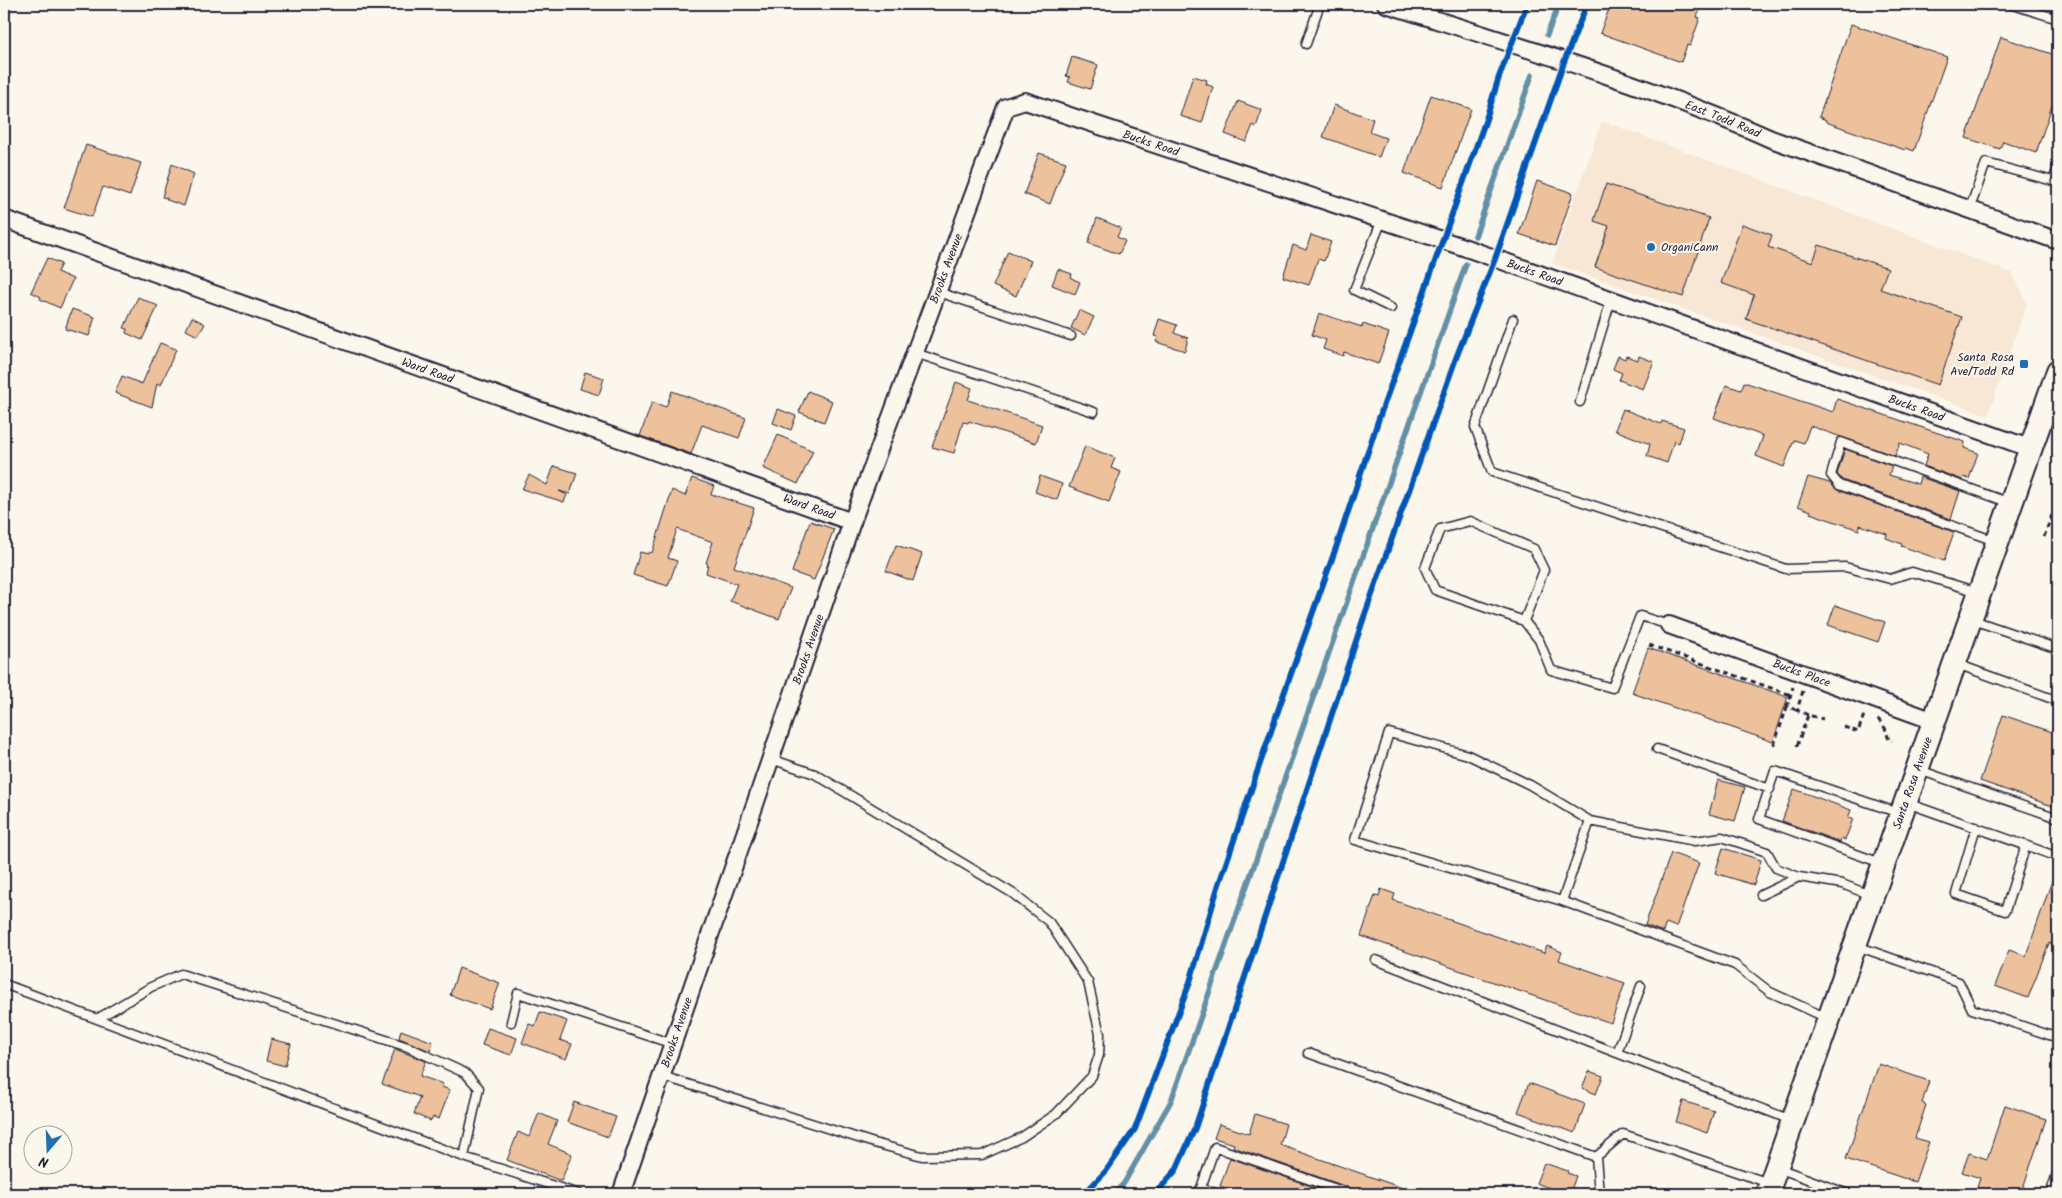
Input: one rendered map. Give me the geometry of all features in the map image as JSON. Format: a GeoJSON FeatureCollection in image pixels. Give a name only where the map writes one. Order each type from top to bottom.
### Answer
{"type":"FeatureCollection","features":[{"type":"Feature","properties":{"kind":"main road","name":"Santa Rosa Avenue"},"geometry":{"type":"LineString","coordinates":[[1771,1182],[1934,721],[2057,381]]}},
{"type":"Feature","properties":{"kind":"street","name":"East Todd Road"},"geometry":{"type":"LineString","coordinates":[[1386,4],[1606,76],[1730,120],[1771,138],[2058,241]]}},
{"type":"Feature","properties":{"kind":"street","name":"Bucks Road"},"geometry":{"type":"LineString","coordinates":[[1006,107],[1025,101],[1382,220],[2032,449]]}},
{"type":"Feature","properties":{"kind":"street","name":"Brooks Avenue"},"geometry":{"type":"LineString","coordinates":[[621,1194],[852,522],[1006,107]]}},
{"type":"Feature","properties":{"kind":"street","name":"Ward Road"},"geometry":{"type":"LineString","coordinates":[[4,219],[852,522]]}},
{"type":"Feature","properties":{"kind":"street","name":"Bucks Place"},"geometry":{"type":"LineString","coordinates":[[1668,625],[1934,721]]}},
{"type":"Feature","properties":{"kind":"lane"},"geometry":{"type":"LineString","coordinates":[[1306,44],[1320,4]]}},
{"type":"Feature","properties":{"kind":"lane"},"geometry":{"type":"LineString","coordinates":[[2010,4],[2058,19]]}},
{"type":"Feature","properties":{"kind":"lane"},"geometry":{"type":"LineString","coordinates":[[1970,208],[1986,163],[2053,181],[2058,167]]}},
{"type":"Feature","properties":{"kind":"lane"},"geometry":{"type":"LineString","coordinates":[[1382,220],[1354,290],[1391,308]]}},
{"type":"Feature","properties":{"kind":"lane"},"geometry":{"type":"LineString","coordinates":[[938,292],[1071,336]]}},
{"type":"Feature","properties":{"kind":"lane"},"geometry":{"type":"LineString","coordinates":[[1580,402],[1611,300]]}},
{"type":"Feature","properties":{"kind":"lane"},"geometry":{"type":"LineString","coordinates":[[1513,319],[1475,427],[1492,472],[1786,569],[1845,567],[1890,579],[1912,572],[1980,593]]}},
{"type":"Feature","properties":{"kind":"lane"},"geometry":{"type":"LineString","coordinates":[[915,353],[1094,412]]}},
{"type":"Feature","properties":{"kind":"lane"},"geometry":{"type":"LineString","coordinates":[[1998,542],[1839,485],[1830,475],[1841,442],[2012,504]]}},
{"type":"Feature","properties":{"kind":"lane"},"geometry":{"type":"LineString","coordinates":[[1524,621],[1544,570],[1534,549],[1470,521],[1440,530],[1425,568],[1435,590],[1524,621],[1539,640],[1551,670],[1612,688],[1640,616],[1668,625]]}},
{"type":"Feature","properties":{"kind":"lane"},"geometry":{"type":"LineString","coordinates":[[1971,619],[2058,649]]}},
{"type":"Feature","properties":{"kind":"lane"},"geometry":{"type":"LineString","coordinates":[[1955,663],[2058,701]]}},
{"type":"Feature","properties":{"kind":"lane"},"geometry":{"type":"LineString","coordinates":[[1829,1019],[1770,992],[1735,965],[1562,901],[1355,840],[1389,733],[1468,755],[1530,785],[1590,821],[1695,841],[1722,836],[1767,852],[1776,868],[1799,877],[1842,884],[1872,895]]}},
{"type":"Feature","properties":{"kind":"lane"},"geometry":{"type":"LineString","coordinates":[[1656,749],[1770,788]]}},
{"type":"Feature","properties":{"kind":"lane"},"geometry":{"type":"LineString","coordinates":[[662,1076],[874,1144],[922,1156],[982,1155],[1022,1137],[1056,1114],[1092,1076],[1099,1055],[1100,1034],[1088,982],[1049,922],[1012,892],[814,774],[771,760]]}},
{"type":"Feature","properties":{"kind":"lane"},"geometry":{"type":"LineString","coordinates":[[1917,769],[2058,818]]}},
{"type":"Feature","properties":{"kind":"lane"},"geometry":{"type":"LineString","coordinates":[[1883,864],[1759,819],[1775,771],[1976,827],[2058,857]]}},
{"type":"Feature","properties":{"kind":"lane"},"geometry":{"type":"LineString","coordinates":[[1562,901],[1590,821]]}},
{"type":"Feature","properties":{"kind":"lane"},"geometry":{"type":"LineString","coordinates":[[1976,827],[1956,894],[2005,911],[2026,845]]}},
{"type":"Feature","properties":{"kind":"lane"},"geometry":{"type":"LineString","coordinates":[[1761,895],[1799,877]]}},
{"type":"Feature","properties":{"kind":"lane"},"geometry":{"type":"LineString","coordinates":[[1855,945],[1959,982],[1972,1009],[2058,1038]]}},
{"type":"Feature","properties":{"kind":"lane"},"geometry":{"type":"LineString","coordinates":[[1376,960],[1792,1121]]}},
{"type":"Feature","properties":{"kind":"lane"},"geometry":{"type":"LineString","coordinates":[[97,1019],[151,987],[181,974],[408,1047],[464,1072],[479,1088],[464,1157]]}},
{"type":"Feature","properties":{"kind":"lane"},"geometry":{"type":"LineString","coordinates":[[4,984],[464,1157],[579,1194]]}},
{"type":"Feature","properties":{"kind":"lane"},"geometry":{"type":"LineString","coordinates":[[1617,1053],[1641,986]]}},
{"type":"Feature","properties":{"kind":"lane"},"geometry":{"type":"LineString","coordinates":[[511,1022],[518,994],[673,1044]]}},
{"type":"Feature","properties":{"kind":"lane"},"geometry":{"type":"LineString","coordinates":[[1308,1053],[1596,1157]]}},
{"type":"Feature","properties":{"kind":"lane"},"geometry":{"type":"LineString","coordinates":[[1596,1157],[1623,1134],[1771,1182],[1848,1194]]}},
{"type":"Feature","properties":{"kind":"lane"},"geometry":{"type":"LineString","coordinates":[[1218,1194],[1198,1191],[1215,1147],[1351,1194]]}},
{"type":"Feature","properties":{"kind":"lane"},"geometry":{"type":"LineString","coordinates":[[1596,1157],[1599,1194]]}},
{"type":"Feature","properties":{"kind":"lane"},"geometry":{"type":"LineString","coordinates":[[2050,1194],[2058,1171]]}},
{"type":"Feature","properties":{"kind":"path"},"geometry":{"type":"LineString","coordinates":[[2044,537],[2058,498]]}},
{"type":"Feature","properties":{"kind":"path"},"geometry":{"type":"LineString","coordinates":[[1649,644],[1791,694]]}},
{"type":"Feature","properties":{"kind":"path"},"geometry":{"type":"LineString","coordinates":[[1774,745],[1793,687]]}},
{"type":"Feature","properties":{"kind":"path"},"geometry":{"type":"LineString","coordinates":[[1797,710],[1799,704]]}},
{"type":"Feature","properties":{"kind":"path"},"geometry":{"type":"LineString","coordinates":[[1786,707],[1822,719]]}},
{"type":"Feature","properties":{"kind":"path"},"geometry":{"type":"LineString","coordinates":[[1844,727],[1858,732],[1865,711],[1870,714]]}},
{"type":"Feature","properties":{"kind":"path"},"geometry":{"type":"LineString","coordinates":[[1797,746],[1808,714]]}},
{"type":"Feature","properties":{"kind":"path"},"geometry":{"type":"LineString","coordinates":[[1875,717],[1881,722],[1889,740],[1892,741]]}},
{"type":"Feature","properties":{"kind":"shaded area"},"geometry":{"type":"Polygon","coordinates":[[[1602,121],[2012,273],[2027,303],[1988,415],[1552,263],[1602,121]]]}},
{"type":"Feature","properties":{"kind":"building"},"geometry":{"type":"Polygon","coordinates":[[[1611,4],[1702,4],[1697,17],[1700,18],[1690,46],[1687,45],[1681,62],[1600,33],[1611,4]]]}},
{"type":"Feature","properties":{"kind":"building"},"geometry":{"type":"Polygon","coordinates":[[[1851,24],[1947,57],[1914,151],[1906,148],[1905,150],[1826,122],[1826,120],[1819,117],[1851,24]]]}},
{"type":"Feature","properties":{"kind":"building"},"geometry":{"type":"Polygon","coordinates":[[[2001,37],[2058,56],[2058,88],[2036,153],[2003,141],[2000,149],[1966,138],[2001,37]]]}},
{"type":"Feature","properties":{"kind":"building"},"geometry":{"type":"Polygon","coordinates":[[[1072,57],[1098,65],[1090,89],[1068,82],[1070,77],[1066,76],[1072,57]]]}},
{"type":"Feature","properties":{"kind":"building"},"geometry":{"type":"Polygon","coordinates":[[[1193,76],[1207,80],[1206,84],[1213,87],[1202,123],[1180,116],[1193,76]]]}},
{"type":"Feature","properties":{"kind":"building"},"geometry":{"type":"Polygon","coordinates":[[[1431,95],[1471,109],[1443,187],[1404,173],[1431,95]]]}},
{"type":"Feature","properties":{"kind":"building"},"geometry":{"type":"Polygon","coordinates":[[[1238,101],[1262,110],[1256,127],[1253,125],[1246,142],[1225,134],[1238,101]]]}},
{"type":"Feature","properties":{"kind":"building"},"geometry":{"type":"Polygon","coordinates":[[[1334,105],[1373,119],[1369,132],[1386,138],[1379,157],[1323,137],[1334,105]]]}},
{"type":"Feature","properties":{"kind":"building"},"geometry":{"type":"Polygon","coordinates":[[[86,145],[141,163],[130,196],[103,187],[92,217],[64,208],[86,145]]]}},
{"type":"Feature","properties":{"kind":"building"},"geometry":{"type":"Polygon","coordinates":[[[1039,153],[1066,162],[1050,204],[1024,194],[1039,153]]]}},
{"type":"Feature","properties":{"kind":"building"},"geometry":{"type":"Polygon","coordinates":[[[172,164],[194,174],[184,206],[162,197],[172,164]]]}},
{"type":"Feature","properties":{"kind":"building"},"geometry":{"type":"Polygon","coordinates":[[[1537,181],[1573,193],[1555,246],[1519,234],[1537,181]]]}},
{"type":"Feature","properties":{"kind":"building","name":"OrganiCann"},"geometry":{"type":"Polygon","coordinates":[[[1606,184],[1709,218],[1683,297],[1595,267],[1609,226],[1594,221],[1606,184]]]}},
{"type":"Feature","properties":{"kind":"building"},"geometry":{"type":"Polygon","coordinates":[[[1097,218],[1121,228],[1117,237],[1125,241],[1119,254],[1088,243],[1097,218]]]}},
{"type":"Feature","properties":{"kind":"building"},"geometry":{"type":"Polygon","coordinates":[[[1742,224],[1772,235],[1768,247],[1813,262],[1819,245],[1888,268],[1880,289],[1962,317],[1938,385],[1746,319],[1754,295],[1721,283],[1742,224]]]}},
{"type":"Feature","properties":{"kind":"building"},"geometry":{"type":"Polygon","coordinates":[[[1311,235],[1331,242],[1324,261],[1318,259],[1309,285],[1283,277],[1293,245],[1306,250],[1311,235]]]}},
{"type":"Feature","properties":{"kind":"building"},"geometry":{"type":"Polygon","coordinates":[[[1008,251],[1031,261],[1016,296],[993,286],[1008,251]]]}},
{"type":"Feature","properties":{"kind":"building"},"geometry":{"type":"Polygon","coordinates":[[[47,258],[61,264],[57,272],[73,279],[60,308],[40,299],[41,297],[31,292],[47,258]]]}},
{"type":"Feature","properties":{"kind":"building"},"geometry":{"type":"Polygon","coordinates":[[[1058,269],[1072,274],[1071,278],[1080,282],[1075,294],[1052,285],[1058,269]]]}},
{"type":"Feature","properties":{"kind":"building"},"geometry":{"type":"Polygon","coordinates":[[[138,297],[158,306],[142,340],[126,333],[127,329],[124,328],[138,297]]]}},
{"type":"Feature","properties":{"kind":"building"},"geometry":{"type":"Polygon","coordinates":[[[72,309],[95,317],[89,336],[65,329],[72,309]]]}},
{"type":"Feature","properties":{"kind":"building"},"geometry":{"type":"Polygon","coordinates":[[[1079,310],[1094,317],[1085,335],[1071,328],[1079,310]]]}},
{"type":"Feature","properties":{"kind":"building"},"geometry":{"type":"Polygon","coordinates":[[[1319,313],[1362,327],[1363,324],[1389,333],[1378,364],[1344,352],[1343,356],[1323,349],[1326,340],[1312,335],[1319,313]]]}},
{"type":"Feature","properties":{"kind":"building"},"geometry":{"type":"Polygon","coordinates":[[[192,317],[205,324],[198,336],[186,330],[192,317]]]}},
{"type":"Feature","properties":{"kind":"building"},"geometry":{"type":"Polygon","coordinates":[[[1159,319],[1177,325],[1174,333],[1188,338],[1185,351],[1156,342],[1158,337],[1154,336],[1159,319]]]}},
{"type":"Feature","properties":{"kind":"building"},"geometry":{"type":"Polygon","coordinates":[[[160,343],[176,349],[161,385],[157,383],[152,407],[115,393],[122,376],[142,384],[160,343]]]}},
{"type":"Feature","properties":{"kind":"building"},"geometry":{"type":"Polygon","coordinates":[[[1618,356],[1625,359],[1626,356],[1638,360],[1639,356],[1654,362],[1643,389],[1619,380],[1622,373],[1613,369],[1618,356]]]}},
{"type":"Feature","properties":{"kind":"building"},"geometry":{"type":"Polygon","coordinates":[[[585,372],[604,378],[599,395],[580,389],[585,372]]]}},
{"type":"Feature","properties":{"kind":"building"},"geometry":{"type":"Polygon","coordinates":[[[956,382],[972,388],[968,400],[1042,425],[1036,443],[969,421],[968,423],[963,422],[954,453],[932,447],[956,382]]]}},
{"type":"Feature","properties":{"kind":"building"},"geometry":{"type":"Polygon","coordinates":[[[1744,382],[1833,412],[1837,399],[1965,442],[1964,448],[1978,453],[1969,479],[1964,477],[1963,480],[1924,466],[1928,454],[1900,443],[1895,456],[1810,426],[1804,443],[1794,440],[1784,467],[1756,456],[1763,436],[1714,418],[1726,385],[1741,390],[1744,382]]]}},
{"type":"Feature","properties":{"kind":"building"},"geometry":{"type":"Polygon","coordinates":[[[672,391],[746,418],[739,438],[702,425],[691,454],[640,436],[652,402],[666,407],[672,391]]]}},
{"type":"Feature","properties":{"kind":"building"},"geometry":{"type":"Polygon","coordinates":[[[808,391],[832,401],[824,422],[799,412],[808,391]]]}},
{"type":"Feature","properties":{"kind":"building"},"geometry":{"type":"Polygon","coordinates":[[[778,409],[796,416],[791,430],[773,423],[778,409]]]}},
{"type":"Feature","properties":{"kind":"building"},"geometry":{"type":"Polygon","coordinates":[[[1623,409],[1661,424],[1662,421],[1684,428],[1679,443],[1674,441],[1667,463],[1647,456],[1650,444],[1615,430],[1623,409]]]}},
{"type":"Feature","properties":{"kind":"building"},"geometry":{"type":"Polygon","coordinates":[[[778,435],[813,451],[798,484],[763,468],[778,435]]]}},
{"type":"Feature","properties":{"kind":"building"},"geometry":{"type":"Polygon","coordinates":[[[1085,446],[1115,458],[1111,468],[1121,472],[1109,502],[1069,487],[1085,446]]]}},
{"type":"Feature","properties":{"kind":"building"},"geometry":{"type":"Polygon","coordinates":[[[1845,449],[1892,466],[1889,475],[1918,484],[1920,477],[1960,491],[1951,519],[1842,480],[1837,474],[1845,449]]]}},
{"type":"Feature","properties":{"kind":"building"},"geometry":{"type":"Polygon","coordinates":[[[554,466],[577,473],[570,494],[559,491],[567,495],[564,502],[522,489],[529,475],[547,485],[554,466]]]}},
{"type":"Feature","properties":{"kind":"building"},"geometry":{"type":"Polygon","coordinates":[[[1040,476],[1062,484],[1057,500],[1035,492],[1040,476]]]}},
{"type":"Feature","properties":{"kind":"building"},"geometry":{"type":"Polygon","coordinates":[[[1808,477],[1830,483],[1837,490],[1954,532],[1944,561],[1901,546],[1902,544],[1886,538],[1887,534],[1860,525],[1859,530],[1810,513],[1811,511],[1798,506],[1808,477]]]}},
{"type":"Feature","properties":{"kind":"building"},"geometry":{"type":"Polygon","coordinates":[[[692,478],[714,486],[711,494],[754,508],[734,567],[791,588],[779,619],[730,601],[737,584],[706,573],[708,564],[706,563],[713,542],[677,529],[668,558],[677,561],[668,586],[633,575],[640,552],[652,553],[672,490],[685,496],[692,478]]]}},
{"type":"Feature","properties":{"kind":"building"},"geometry":{"type":"Polygon","coordinates":[[[810,521],[834,529],[814,580],[792,572],[810,521]]]}},
{"type":"Feature","properties":{"kind":"building"},"geometry":{"type":"Polygon","coordinates":[[[896,545],[922,554],[913,581],[886,571],[896,545]]]}},
{"type":"Feature","properties":{"kind":"building"},"geometry":{"type":"Polygon","coordinates":[[[1835,605],[1885,622],[1878,642],[1828,625],[1835,605]]]}},
{"type":"Feature","properties":{"kind":"building"},"geometry":{"type":"Polygon","coordinates":[[[1648,648],[1788,697],[1773,742],[1632,693],[1648,648]]]}},
{"type":"Feature","properties":{"kind":"building"},"geometry":{"type":"Polygon","coordinates":[[[2003,715],[2058,734],[2058,808],[1980,781],[2003,715]]]}},
{"type":"Feature","properties":{"kind":"building"},"geometry":{"type":"Polygon","coordinates":[[[1718,780],[1745,787],[1735,821],[1709,814],[1718,780]]]}},
{"type":"Feature","properties":{"kind":"building"},"geometry":{"type":"Polygon","coordinates":[[[1794,789],[1851,810],[1848,818],[1853,819],[1845,840],[1841,838],[1840,842],[1782,821],[1794,789]]]}},
{"type":"Feature","properties":{"kind":"building"},"geometry":{"type":"Polygon","coordinates":[[[1723,848],[1761,860],[1754,885],[1715,873],[1723,848]]]}},
{"type":"Feature","properties":{"kind":"building"},"geometry":{"type":"Polygon","coordinates":[[[1671,853],[1699,863],[1676,927],[1666,923],[1663,932],[1645,925],[1671,853]]]}},
{"type":"Feature","properties":{"kind":"building"},"geometry":{"type":"Polygon","coordinates":[[[2056,869],[2058,870],[2058,947],[2049,943],[2028,998],[1995,986],[2009,950],[2026,956],[2056,869]]]}},
{"type":"Feature","properties":{"kind":"building"},"geometry":{"type":"Polygon","coordinates":[[[1381,889],[1395,894],[1393,900],[1544,953],[1547,946],[1562,952],[1559,960],[1625,983],[1611,1023],[1361,936],[1375,895],[1379,896],[1381,889]]]}},
{"type":"Feature","properties":{"kind":"building"},"geometry":{"type":"Polygon","coordinates":[[[459,968],[500,983],[490,1009],[450,995],[459,968]]]}},
{"type":"Feature","properties":{"kind":"building"},"geometry":{"type":"Polygon","coordinates":[[[540,1012],[567,1021],[560,1040],[572,1044],[566,1059],[522,1043],[529,1024],[535,1026],[540,1012]]]}},
{"type":"Feature","properties":{"kind":"building"},"geometry":{"type":"Polygon","coordinates":[[[488,1028],[517,1038],[511,1055],[482,1045],[488,1028]]]}},
{"type":"Feature","properties":{"kind":"building"},"geometry":{"type":"Polygon","coordinates":[[[401,1030],[433,1042],[430,1051],[399,1038],[401,1030]]]}},
{"type":"Feature","properties":{"kind":"building"},"geometry":{"type":"Polygon","coordinates":[[[271,1039],[291,1044],[285,1066],[266,1061],[271,1039]]]}},
{"type":"Feature","properties":{"kind":"building"},"geometry":{"type":"Polygon","coordinates":[[[395,1049],[426,1061],[420,1076],[443,1084],[442,1087],[450,1090],[439,1119],[433,1117],[431,1121],[414,1114],[420,1097],[382,1084],[395,1049]]]}},
{"type":"Feature","properties":{"kind":"building"},"geometry":{"type":"Polygon","coordinates":[[[1879,1064],[1929,1081],[1922,1103],[1926,1105],[1915,1138],[1929,1142],[1915,1182],[1846,1159],[1879,1064]]]}},
{"type":"Feature","properties":{"kind":"building"},"geometry":{"type":"Polygon","coordinates":[[[1589,1071],[1603,1076],[1596,1094],[1582,1088],[1589,1071]]]}},
{"type":"Feature","properties":{"kind":"building"},"geometry":{"type":"Polygon","coordinates":[[[1529,1083],[1585,1104],[1575,1133],[1518,1112],[1529,1083]]]}},
{"type":"Feature","properties":{"kind":"building"},"geometry":{"type":"Polygon","coordinates":[[[1683,1101],[1714,1111],[1707,1133],[1676,1122],[1683,1101]]]}},
{"type":"Feature","properties":{"kind":"building"},"geometry":{"type":"Polygon","coordinates":[[[574,1102],[616,1117],[608,1137],[567,1122],[574,1102]]]}},
{"type":"Feature","properties":{"kind":"building"},"geometry":{"type":"Polygon","coordinates":[[[2005,1105],[2046,1119],[2021,1194],[1975,1194],[1980,1178],[1962,1172],[1969,1153],[1987,1159],[2005,1105]]]}},
{"type":"Feature","properties":{"kind":"building"},"geometry":{"type":"Polygon","coordinates":[[[539,1113],[557,1121],[548,1144],[572,1154],[561,1181],[507,1160],[518,1132],[529,1137],[539,1113]]]}},
{"type":"Feature","properties":{"kind":"building"},"geometry":{"type":"Polygon","coordinates":[[[1255,1114],[1286,1124],[1280,1145],[1414,1192],[1414,1194],[1356,1194],[1353,1189],[1233,1147],[1234,1144],[1214,1138],[1219,1124],[1249,1134],[1255,1114]]]}},
{"type":"Feature","properties":{"kind":"building"},"geometry":{"type":"Polygon","coordinates":[[[1230,1158],[1334,1194],[1243,1194],[1220,1186],[1230,1158]]]}},
{"type":"Feature","properties":{"kind":"building"},"geometry":{"type":"Polygon","coordinates":[[[1544,1163],[1568,1171],[1567,1173],[1576,1176],[1570,1193],[1536,1183],[1544,1163]]]}},
{"type":"Feature","properties":{"kind":"waterway"},"geometry":{"type":"LineString","coordinates":[[1547,35],[1559,4]]}},
{"type":"Feature","properties":{"kind":"waterway"},"geometry":{"type":"LineString","coordinates":[[1475,236],[1532,75]]}},
{"type":"Feature","properties":{"kind":"waterway"},"geometry":{"type":"LineString","coordinates":[[1114,1194],[1124,1183],[1171,1101],[1466,264]]}},
{"type":"Feature","properties":{"kind":"cycle path"},"geometry":{"type":"LineString","coordinates":[[1084,1194],[1106,1171],[1135,1129],[1190,982],[1218,887],[1282,699],[1338,542],[1378,421],[1486,119],[1499,77],[1527,4]]}},
{"type":"Feature","properties":{"kind":"cycle path"},"geometry":{"type":"LineString","coordinates":[[1155,1194],[1176,1170],[1195,1128],[1363,620],[1456,358],[1495,259],[1564,62],[1587,4]]}},
{"type":"Feature","properties":{"kind":"place","name":"OrganiCann"},"geometry":{"type":"Point","coordinates":[1651,247]}},
{"type":"Feature","properties":{"kind":"place","name":"Santa Rosa Ave/Todd Rd"},"geometry":{"type":"Point","coordinates":[2024,364]}}]}
